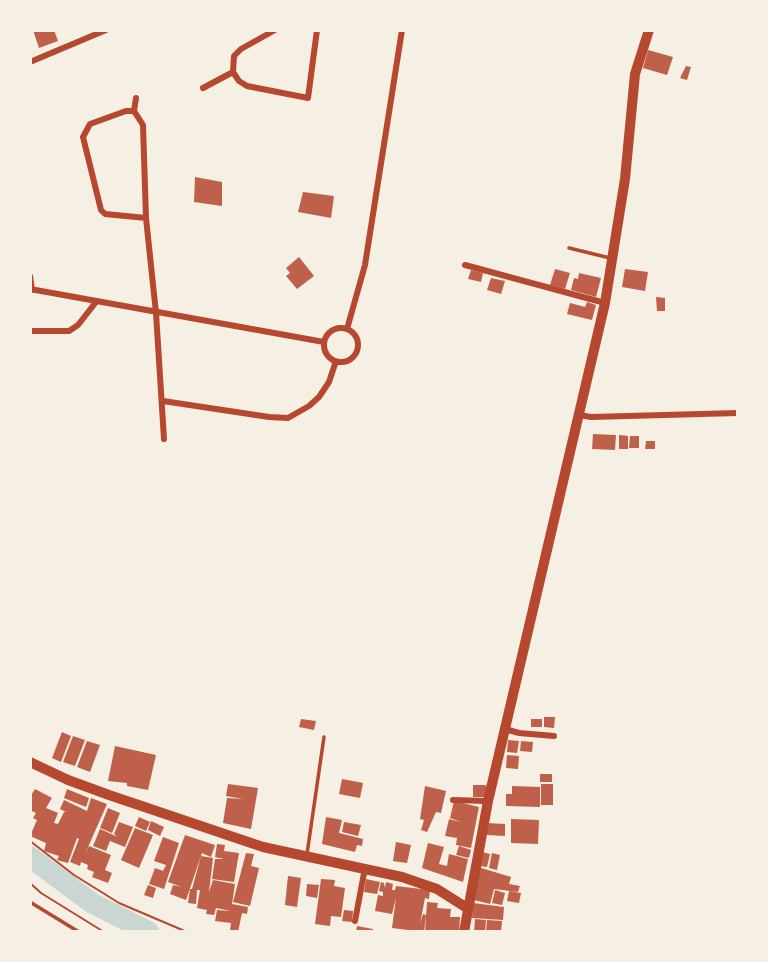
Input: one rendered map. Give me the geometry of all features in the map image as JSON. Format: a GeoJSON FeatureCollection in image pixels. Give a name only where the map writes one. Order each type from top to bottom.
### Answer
{"type":"FeatureCollection","features":[{"type":"Feature","properties":{"kind":"main road"},"geometry":{"type":"LineString","coordinates":[[464,932],[488,801],[606,303],[625,179],[635,74],[649,30]]}},
{"type":"Feature","properties":{"kind":"main road"},"geometry":{"type":"LineString","coordinates":[[30,762],[68,780],[167,817],[263,847],[365,868],[437,889],[467,908]]}},
{"type":"Feature","properties":{"kind":"street"},"geometry":{"type":"LineString","coordinates":[[30,62],[106,30]]}},
{"type":"Feature","properties":{"kind":"street"},"geometry":{"type":"LineString","coordinates":[[275,30],[241,49],[234,56],[233,72],[239,81],[247,86],[308,98],[317,30]]}},
{"type":"Feature","properties":{"kind":"street"},"geometry":{"type":"LineString","coordinates":[[347,329],[365,265],[402,30]]}},
{"type":"Feature","properties":{"kind":"street"},"geometry":{"type":"LineString","coordinates":[[202,88],[233,72]]}},
{"type":"Feature","properties":{"kind":"street"},"geometry":{"type":"LineString","coordinates":[[136,98],[134,111],[143,125],[146,218],[156,313],[164,439]]}},
{"type":"Feature","properties":{"kind":"street"},"geometry":{"type":"LineString","coordinates":[[134,111],[126,111],[90,124],[83,137],[101,210],[105,214],[146,218]]}},
{"type":"Feature","properties":{"kind":"street"},"geometry":{"type":"LineString","coordinates":[[465,265],[606,303]]}},
{"type":"Feature","properties":{"kind":"street"},"geometry":{"type":"LineString","coordinates":[[30,276],[31,289],[324,342]]}},
{"type":"Feature","properties":{"kind":"street"},"geometry":{"type":"LineString","coordinates":[[30,331],[69,331],[78,325],[96,302]]}},
{"type":"Feature","properties":{"kind":"street"},"geometry":{"type":"LineString","coordinates":[[337,328],[347,329],[358,341],[358,350],[353,358],[345,362],[329,358],[324,342],[328,334],[337,328]]}},
{"type":"Feature","properties":{"kind":"street"},"geometry":{"type":"LineString","coordinates":[[163,401],[288,418],[320,397],[329,382],[336,361]]}},
{"type":"Feature","properties":{"kind":"street"},"geometry":{"type":"LineString","coordinates":[[579,415],[592,417],[738,413]]}},
{"type":"Feature","properties":{"kind":"street"},"geometry":{"type":"LineString","coordinates":[[505,729],[554,736]]}},
{"type":"Feature","properties":{"kind":"street"},"geometry":{"type":"LineString","coordinates":[[453,800],[488,801]]}},
{"type":"Feature","properties":{"kind":"street"},"geometry":{"type":"LineString","coordinates":[[355,921],[365,868]]}},
{"type":"Feature","properties":{"kind":"lane"},"geometry":{"type":"LineString","coordinates":[[569,248],[612,259]]}},
{"type":"Feature","properties":{"kind":"lane"},"geometry":{"type":"LineString","coordinates":[[307,856],[324,737]]}},
{"type":"Feature","properties":{"kind":"lane"},"geometry":{"type":"LineString","coordinates":[[30,902],[79,932]]}},
{"type":"Feature","properties":{"kind":"path"},"geometry":{"type":"LineString","coordinates":[[30,841],[74,875],[119,903],[187,932]]}},
{"type":"Feature","properties":{"kind":"path"},"geometry":{"type":"LineString","coordinates":[[30,883],[41,893],[104,932]]}},
{"type":"Feature","properties":{"kind":"building"},"geometry":{"type":"Polygon","coordinates":[[[33,30],[54,30],[58,41],[39,48],[33,30]]]}},
{"type":"Feature","properties":{"kind":"building"},"geometry":{"type":"Polygon","coordinates":[[[648,50],[673,57],[667,75],[643,68],[648,50]]]}},
{"type":"Feature","properties":{"kind":"building"},"geometry":{"type":"Polygon","coordinates":[[[686,66],[691,67],[687,80],[680,78],[686,66]]]}},
{"type":"Feature","properties":{"kind":"building"},"geometry":{"type":"Polygon","coordinates":[[[195,177],[222,182],[222,206],[194,202],[195,177]]]}},
{"type":"Feature","properties":{"kind":"building"},"geometry":{"type":"Polygon","coordinates":[[[303,192],[334,196],[331,218],[298,212],[303,192]]]}},
{"type":"Feature","properties":{"kind":"building"},"geometry":{"type":"Polygon","coordinates":[[[299,257],[314,276],[297,289],[286,276],[290,273],[286,268],[299,257]]]}},
{"type":"Feature","properties":{"kind":"building"},"geometry":{"type":"Polygon","coordinates":[[[555,269],[570,273],[565,289],[550,285],[555,269]]]}},
{"type":"Feature","properties":{"kind":"building"},"geometry":{"type":"Polygon","coordinates":[[[625,269],[648,272],[645,291],[622,287],[625,269]]]}},
{"type":"Feature","properties":{"kind":"building"},"geometry":{"type":"Polygon","coordinates":[[[471,270],[483,273],[481,282],[468,279],[471,270]]]}},
{"type":"Feature","properties":{"kind":"building"},"geometry":{"type":"Polygon","coordinates":[[[579,273],[601,278],[596,297],[571,290],[574,278],[578,279],[579,273]]]}},
{"type":"Feature","properties":{"kind":"building"},"geometry":{"type":"Polygon","coordinates":[[[491,278],[505,281],[501,294],[487,290],[491,278]]]}},
{"type":"Feature","properties":{"kind":"building"},"geometry":{"type":"Polygon","coordinates":[[[656,297],[665,298],[665,311],[657,311],[656,297]]]}},
{"type":"Feature","properties":{"kind":"building"},"geometry":{"type":"Polygon","coordinates":[[[587,302],[596,305],[592,320],[567,314],[570,303],[585,307],[587,302]]]}},
{"type":"Feature","properties":{"kind":"building"},"geometry":{"type":"Polygon","coordinates":[[[593,434],[616,435],[615,450],[592,449],[593,434]]]}},
{"type":"Feature","properties":{"kind":"building"},"geometry":{"type":"Polygon","coordinates":[[[619,435],[628,436],[628,449],[619,449],[619,435]]]}},
{"type":"Feature","properties":{"kind":"building"},"geometry":{"type":"Polygon","coordinates":[[[630,436],[639,436],[639,448],[629,448],[630,436]]]}},
{"type":"Feature","properties":{"kind":"building"},"geometry":{"type":"Polygon","coordinates":[[[646,441],[655,441],[655,449],[645,449],[646,441]]]}},
{"type":"Feature","properties":{"kind":"building"},"geometry":{"type":"Polygon","coordinates":[[[544,717],[555,717],[554,728],[544,727],[544,717]]]}},
{"type":"Feature","properties":{"kind":"building"},"geometry":{"type":"Polygon","coordinates":[[[301,719],[316,721],[314,730],[299,727],[301,719]]]}},
{"type":"Feature","properties":{"kind":"building"},"geometry":{"type":"Polygon","coordinates":[[[531,719],[542,719],[542,727],[531,727],[531,719]]]}},
{"type":"Feature","properties":{"kind":"building"},"geometry":{"type":"Polygon","coordinates":[[[62,732],[71,736],[61,762],[52,758],[62,732]]]}},
{"type":"Feature","properties":{"kind":"building"},"geometry":{"type":"Polygon","coordinates":[[[73,736],[85,740],[75,766],[63,762],[73,736]]]}},
{"type":"Feature","properties":{"kind":"building"},"geometry":{"type":"Polygon","coordinates":[[[508,740],[519,741],[517,753],[507,752],[508,740]]]}},
{"type":"Feature","properties":{"kind":"building"},"geometry":{"type":"Polygon","coordinates":[[[87,741],[100,745],[90,772],[77,767],[87,741]]]}},
{"type":"Feature","properties":{"kind":"building"},"geometry":{"type":"Polygon","coordinates":[[[521,741],[533,742],[532,752],[520,751],[521,741]]]}},
{"type":"Feature","properties":{"kind":"building"},"geometry":{"type":"Polygon","coordinates":[[[115,746],[156,755],[148,790],[127,786],[127,783],[108,781],[115,746]]]}},
{"type":"Feature","properties":{"kind":"building"},"geometry":{"type":"Polygon","coordinates":[[[507,755],[519,756],[518,769],[506,768],[507,755]]]}},
{"type":"Feature","properties":{"kind":"building"},"geometry":{"type":"Polygon","coordinates":[[[540,774],[552,774],[552,782],[540,782],[540,774]]]}},
{"type":"Feature","properties":{"kind":"building"},"geometry":{"type":"Polygon","coordinates":[[[342,779],[363,783],[360,798],[339,794],[342,779]]]}},
{"type":"Feature","properties":{"kind":"building"},"geometry":{"type":"Polygon","coordinates":[[[228,784],[258,788],[251,829],[223,823],[227,798],[243,799],[226,796],[228,784]]]}},
{"type":"Feature","properties":{"kind":"building"},"geometry":{"type":"Polygon","coordinates":[[[541,784],[553,784],[553,805],[541,805],[541,784]]]}},
{"type":"Feature","properties":{"kind":"building"},"geometry":{"type":"Polygon","coordinates":[[[473,785],[486,785],[486,797],[473,797],[473,785]]]}},
{"type":"Feature","properties":{"kind":"building"},"geometry":{"type":"Polygon","coordinates":[[[425,786],[446,791],[441,813],[436,812],[427,832],[421,830],[424,820],[420,819],[425,786]]]}},
{"type":"Feature","properties":{"kind":"building"},"geometry":{"type":"Polygon","coordinates":[[[512,786],[540,787],[540,807],[506,806],[506,794],[512,794],[512,786]]]}},
{"type":"Feature","properties":{"kind":"building"},"geometry":{"type":"Polygon","coordinates":[[[35,789],[52,798],[46,808],[58,813],[54,823],[58,824],[66,812],[60,809],[64,800],[87,811],[91,798],[107,804],[85,854],[89,846],[111,855],[105,870],[112,873],[108,883],[92,877],[94,872],[87,869],[88,865],[81,862],[80,866],[70,862],[79,839],[77,838],[68,863],[57,860],[59,856],[44,851],[46,843],[30,836],[37,820],[33,818],[36,813],[30,810],[30,797],[35,789]]]}},
{"type":"Feature","properties":{"kind":"building"},"geometry":{"type":"Polygon","coordinates":[[[67,789],[89,798],[86,807],[64,798],[67,789]]]}},
{"type":"Feature","properties":{"kind":"building"},"geometry":{"type":"Polygon","coordinates":[[[454,801],[479,807],[471,848],[456,845],[457,838],[445,836],[449,819],[461,822],[450,818],[454,801]]]}},
{"type":"Feature","properties":{"kind":"building"},"geometry":{"type":"Polygon","coordinates":[[[108,808],[120,813],[112,833],[100,828],[108,808]]]}},
{"type":"Feature","properties":{"kind":"building"},"geometry":{"type":"Polygon","coordinates":[[[139,817],[150,822],[146,831],[135,826],[139,817]]]}},
{"type":"Feature","properties":{"kind":"building"},"geometry":{"type":"Polygon","coordinates":[[[326,817],[342,820],[339,833],[363,839],[362,846],[357,845],[355,852],[322,844],[326,817]]]}},
{"type":"Feature","properties":{"kind":"building"},"geometry":{"type":"Polygon","coordinates":[[[511,819],[539,820],[538,844],[511,843],[511,819]]]}},
{"type":"Feature","properties":{"kind":"building"},"geometry":{"type":"Polygon","coordinates":[[[151,821],[164,827],[160,836],[148,830],[151,821]]]}},
{"type":"Feature","properties":{"kind":"building"},"geometry":{"type":"Polygon","coordinates":[[[119,822],[133,827],[125,847],[110,841],[106,851],[93,846],[100,829],[118,837],[114,834],[119,822]]]}},
{"type":"Feature","properties":{"kind":"building"},"geometry":{"type":"Polygon","coordinates":[[[344,822],[361,825],[358,836],[342,832],[344,822]]]}},
{"type":"Feature","properties":{"kind":"building"},"geometry":{"type":"Polygon","coordinates":[[[487,823],[505,824],[505,836],[487,835],[487,823]]]}},
{"type":"Feature","properties":{"kind":"building"},"geometry":{"type":"Polygon","coordinates":[[[135,828],[153,835],[139,868],[121,860],[135,828]]]}},
{"type":"Feature","properties":{"kind":"building"},"geometry":{"type":"Polygon","coordinates":[[[185,835],[215,845],[211,857],[202,853],[186,900],[170,894],[173,885],[182,887],[168,882],[185,835]]]}},
{"type":"Feature","properties":{"kind":"building"},"geometry":{"type":"Polygon","coordinates":[[[163,837],[179,843],[164,889],[149,884],[155,868],[163,871],[166,865],[154,861],[163,837]]]}},
{"type":"Feature","properties":{"kind":"building"},"geometry":{"type":"Polygon","coordinates":[[[396,842],[411,845],[407,863],[393,861],[396,842]]]}},
{"type":"Feature","properties":{"kind":"building"},"geometry":{"type":"Polygon","coordinates":[[[428,843],[444,847],[439,864],[447,866],[449,854],[468,859],[463,882],[422,868],[428,843]]]}},
{"type":"Feature","properties":{"kind":"building"},"geometry":{"type":"Polygon","coordinates":[[[217,844],[225,845],[224,851],[239,853],[234,882],[212,879],[215,859],[224,859],[215,857],[217,844]]]}},
{"type":"Feature","properties":{"kind":"building"},"geometry":{"type":"Polygon","coordinates":[[[459,846],[471,850],[469,858],[456,855],[459,846]]]}},
{"type":"Feature","properties":{"kind":"building"},"geometry":{"type":"Polygon","coordinates":[[[482,852],[490,854],[487,867],[479,866],[482,852]]]}},
{"type":"Feature","properties":{"kind":"building"},"geometry":{"type":"Polygon","coordinates":[[[246,853],[254,854],[251,866],[259,868],[250,906],[233,902],[246,853]]]}},
{"type":"Feature","properties":{"kind":"building"},"geometry":{"type":"Polygon","coordinates":[[[492,853],[500,855],[497,870],[489,868],[492,853]]]}},
{"type":"Feature","properties":{"kind":"building"},"geometry":{"type":"Polygon","coordinates":[[[201,856],[213,858],[209,892],[213,880],[235,884],[232,904],[248,907],[247,914],[242,913],[238,932],[230,931],[231,923],[215,921],[217,910],[231,911],[216,908],[214,915],[206,914],[207,910],[197,908],[200,890],[197,890],[196,904],[188,903],[201,856]]]}},
{"type":"Feature","properties":{"kind":"building"},"geometry":{"type":"Polygon","coordinates":[[[478,867],[511,877],[509,884],[520,886],[518,892],[494,889],[490,904],[470,899],[478,867]]]}},
{"type":"Feature","properties":{"kind":"building"},"geometry":{"type":"Polygon","coordinates":[[[288,876],[301,878],[297,907],[285,905],[288,876]]]}},
{"type":"Feature","properties":{"kind":"building"},"geometry":{"type":"Polygon","coordinates":[[[321,879],[335,880],[334,886],[345,888],[341,917],[331,916],[330,926],[315,924],[321,879]]]}},
{"type":"Feature","properties":{"kind":"building"},"geometry":{"type":"Polygon","coordinates":[[[366,879],[380,882],[377,894],[364,892],[366,879]]]}},
{"type":"Feature","properties":{"kind":"building"},"geometry":{"type":"Polygon","coordinates":[[[381,882],[385,888],[386,882],[393,884],[392,890],[395,890],[396,886],[430,890],[429,899],[425,898],[420,924],[423,914],[426,915],[424,932],[392,928],[396,898],[392,914],[375,911],[378,895],[383,896],[383,892],[379,891],[381,882]]]}},
{"type":"Feature","properties":{"kind":"building"},"geometry":{"type":"Polygon","coordinates":[[[307,884],[319,885],[317,898],[306,896],[307,884]]]}},
{"type":"Feature","properties":{"kind":"building"},"geometry":{"type":"Polygon","coordinates":[[[148,885],[156,888],[153,898],[144,895],[148,885]]]}},
{"type":"Feature","properties":{"kind":"building"},"geometry":{"type":"Polygon","coordinates":[[[495,890],[505,893],[502,905],[492,903],[495,890]]]}},
{"type":"Feature","properties":{"kind":"building"},"geometry":{"type":"Polygon","coordinates":[[[509,891],[521,893],[519,903],[507,901],[509,891]]]}},
{"type":"Feature","properties":{"kind":"building"},"geometry":{"type":"Polygon","coordinates":[[[427,902],[438,903],[437,908],[451,909],[450,917],[460,917],[459,932],[425,932],[427,902]]]}},
{"type":"Feature","properties":{"kind":"building"},"geometry":{"type":"Polygon","coordinates":[[[473,903],[504,907],[503,920],[472,918],[473,903]]]}},
{"type":"Feature","properties":{"kind":"building"},"geometry":{"type":"Polygon","coordinates":[[[344,910],[353,911],[352,922],[342,921],[344,910]]]}},
{"type":"Feature","properties":{"kind":"building"},"geometry":{"type":"Polygon","coordinates":[[[475,919],[486,920],[485,932],[474,932],[475,919]]]}},
{"type":"Feature","properties":{"kind":"building"},"geometry":{"type":"Polygon","coordinates":[[[487,920],[502,921],[501,932],[486,932],[487,920]]]}},
{"type":"Feature","properties":{"kind":"building"},"geometry":{"type":"Polygon","coordinates":[[[357,926],[373,929],[373,932],[356,932],[357,926]]]}},
{"type":"Feature","properties":{"kind":"waterway"},"geometry":{"type":"LineString","coordinates":[[30,857],[92,903],[149,932]]}}]}
